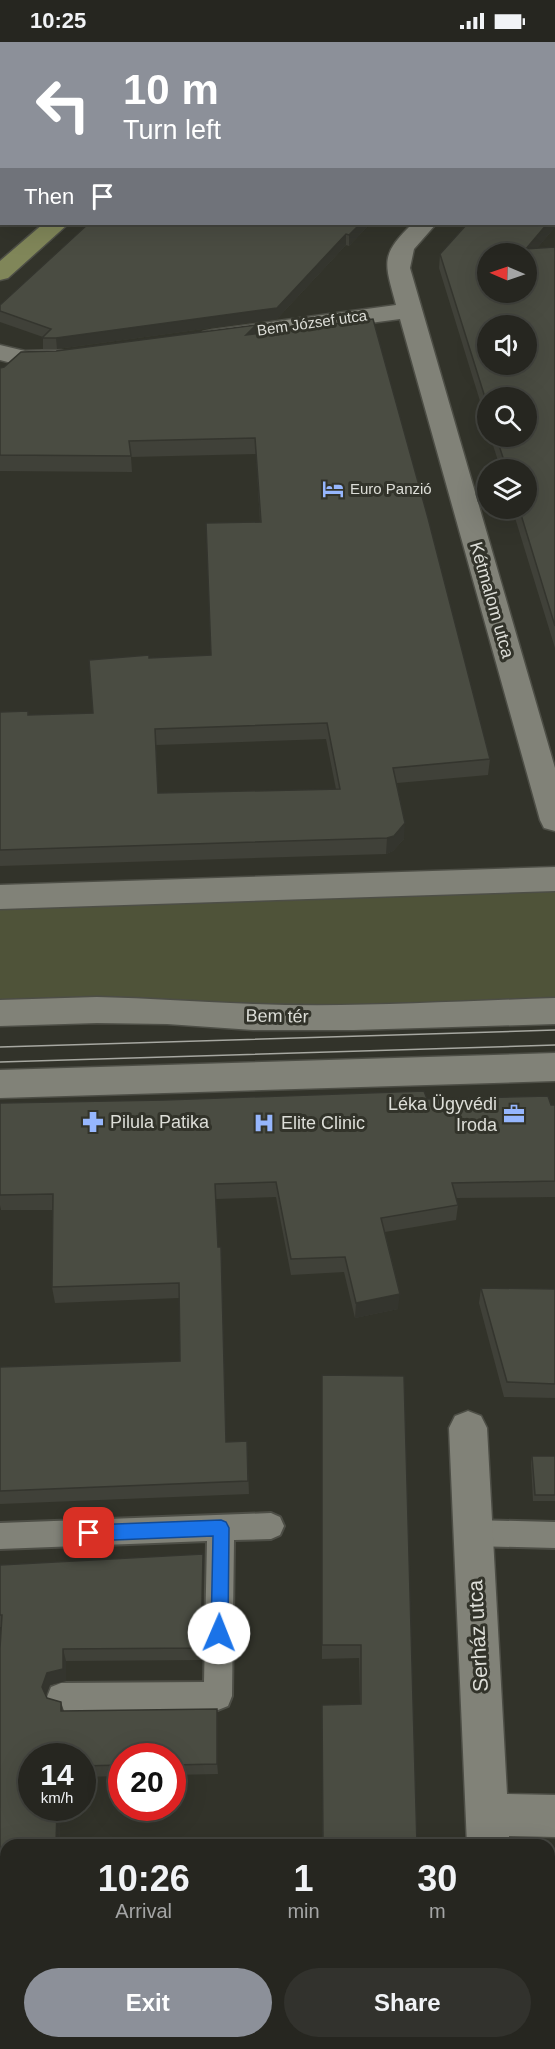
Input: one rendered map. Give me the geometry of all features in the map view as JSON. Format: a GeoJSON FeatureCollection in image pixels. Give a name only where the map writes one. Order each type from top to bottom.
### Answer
{"type":"FeatureCollection","features":[{"type":"Feature","properties":{"kind":"main road"},"geometry":{"type":"LineString","coordinates":[[0,273],[55,225]]}},
{"type":"Feature","properties":{"kind":"street","name":"Kétmalom utca"},"geometry":{"type":"LineString","coordinates":[[423,225],[402,249],[397,260],[555,820]]}},
{"type":"Feature","properties":{"kind":"street","name":"Bem József utca"},"geometry":{"type":"LineString","coordinates":[[186,340],[410,310]]}},
{"type":"Feature","properties":{"kind":"street"},"geometry":{"type":"LineString","coordinates":[[0,352],[30,359],[81,354]]}},
{"type":"Feature","properties":{"kind":"street"},"geometry":{"type":"LineString","coordinates":[[0,897],[555,879]]}},
{"type":"Feature","properties":{"kind":"street","name":"Bem tér"},"geometry":{"type":"LineString","coordinates":[[0,1014],[132,1011],[253,1017],[354,1017],[555,1011]]}},
{"type":"Feature","properties":{"kind":"street"},"geometry":{"type":"LineString","coordinates":[[0,1084],[555,1067]]}},
{"type":"Feature","properties":{"kind":"street","name":"Serház utca"},"geometry":{"type":"LineString","coordinates":[[468,1428],[487,1830]]}},
{"type":"Feature","properties":{"kind":"street"},"geometry":{"type":"LineString","coordinates":[[487,1830],[555,1816]]}},
{"type":"Feature","properties":{"kind":"lane"},"geometry":{"type":"LineString","coordinates":[[0,1536],[271,1526]]}},
{"type":"Feature","properties":{"kind":"lane"},"geometry":{"type":"LineString","coordinates":[[61,1697],[218,1696],[221,1528]]}},
{"type":"Feature","properties":{"kind":"lane"},"geometry":{"type":"LineString","coordinates":[[473,1533],[555,1535]]}},
{"type":"Feature","properties":{"kind":"green space"},"geometry":{"type":"Polygon","coordinates":[[[555,879],[555,1011],[0,1013],[0,897],[555,879]]]}},
{"type":"Feature","properties":{"kind":"building"},"geometry":{"type":"Polygon","coordinates":[[[87,225],[359,225],[349,235],[346,234],[277,308],[42,338],[51,329],[0,311],[0,305],[87,225]]]}},
{"type":"Feature","properties":{"kind":"building"},"geometry":{"type":"Polygon","coordinates":[[[466,225],[546,225],[531,243],[477,243],[477,303],[537,303],[537,248],[555,247],[555,626],[522,519],[537,519],[537,459],[503,459],[500,447],[537,447],[537,387],[482,387],[478,375],[537,375],[537,315],[477,315],[477,372],[440,254],[466,225]]]}},
{"type":"Feature","properties":{"kind":"building"},"geometry":{"type":"Polygon","coordinates":[[[373,319],[428,518],[490,759],[393,768],[405,823],[394,836],[387,838],[0,850],[0,712],[28,711],[28,715],[93,713],[89,660],[149,655],[149,658],[211,655],[206,523],[261,522],[255,438],[129,441],[131,456],[0,455],[0,368],[21,352],[56,351],[256,325],[246,335],[373,319]],[[327,723],[155,729],[158,793],[340,789],[327,723]]]}},
{"type":"Feature","properties":{"kind":"building"},"geometry":{"type":"Polygon","coordinates":[[[424,1091],[427,1099],[548,1096],[551,1105],[555,1105],[555,1181],[452,1183],[458,1205],[381,1218],[400,1294],[356,1303],[345,1257],[291,1259],[276,1182],[215,1184],[218,1247],[221,1247],[226,1442],[247,1441],[248,1481],[0,1491],[0,1367],[180,1361],[179,1283],[52,1287],[53,1194],[0,1195],[0,1103],[424,1091]]]}},
{"type":"Feature","properties":{"kind":"building"},"geometry":{"type":"Polygon","coordinates":[[[481,1288],[555,1289],[555,1384],[507,1382],[481,1288]]]}},
{"type":"Feature","properties":{"kind":"building"},"geometry":{"type":"Polygon","coordinates":[[[322,1375],[404,1376],[417,1839],[323,1839],[322,1705],[361,1704],[361,1645],[322,1645],[322,1375]]]}},
{"type":"Feature","properties":{"kind":"building"},"geometry":{"type":"Polygon","coordinates":[[[532,1456],[555,1456],[555,1495],[535,1495],[532,1456]]]}},
{"type":"Feature","properties":{"kind":"building"},"geometry":{"type":"Polygon","coordinates":[[[203,1554],[201,1648],[63,1649],[63,1669],[47,1673],[42,1687],[47,1698],[61,1702],[61,1711],[217,1709],[217,1764],[186,1765],[186,1743],[108,1743],[108,1765],[96,1766],[96,1743],[18,1743],[18,1821],[57,1821],[56,1839],[0,1839],[2,1615],[0,1615],[0,1565],[203,1554]]]}},
{"type":"Feature","properties":{"kind":"tram line"},"geometry":{"type":"LineString","coordinates":[[0,1047],[555,1030]]}},
{"type":"Feature","properties":{"kind":"tram line"},"geometry":{"type":"LineString","coordinates":[[0,1062],[555,1045]]}},
{"type":"Feature","properties":{"kind":"place","name":"Euro Panzió"},"geometry":{"type":"Point","coordinates":[333,489]}},
{"type":"Feature","properties":{"kind":"place","name":"Léka Ügyvédi Iroda"},"geometry":{"type":"Point","coordinates":[514,1114]}},
{"type":"Feature","properties":{"kind":"place","name":"Pilula Patika"},"geometry":{"type":"Point","coordinates":[93,1122]}},
{"type":"Feature","properties":{"kind":"place","name":"Elite Clinic"},"geometry":{"type":"Point","coordinates":[264,1123]}},
{"type":"Feature","properties":{"kind":"route"},"geometry":{"type":"LineString","coordinates":[[89,1533],[221,1528],[219,1633]]}}]}
